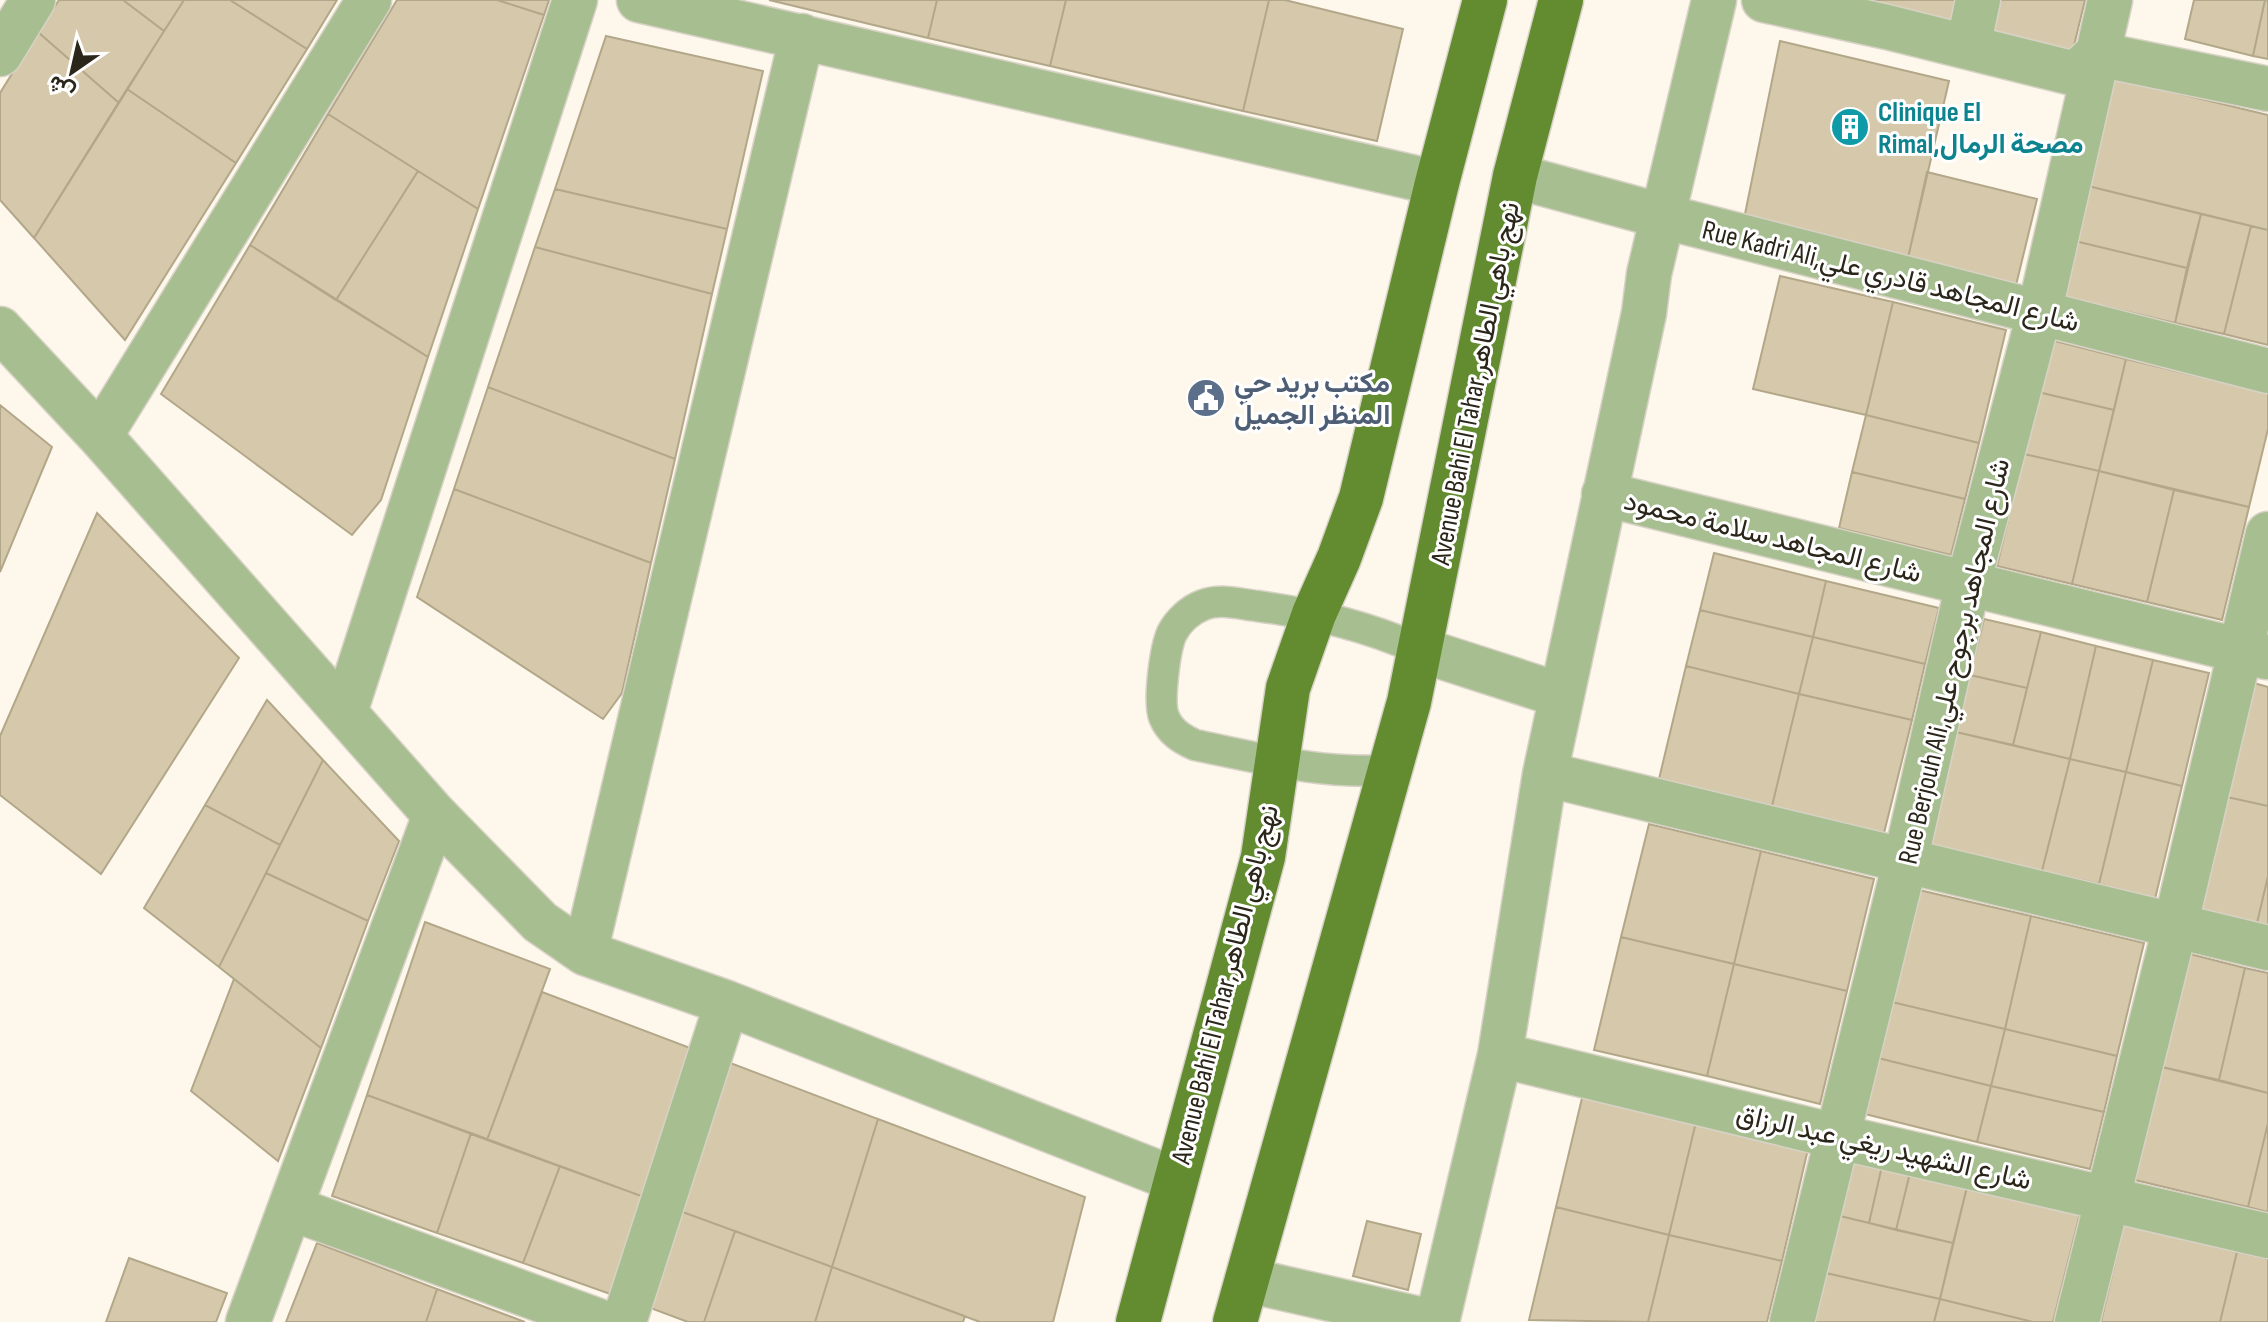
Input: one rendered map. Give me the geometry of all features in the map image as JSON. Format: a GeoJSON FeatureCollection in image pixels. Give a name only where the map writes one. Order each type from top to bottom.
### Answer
{"type":"FeatureCollection","features":[{"type":"Feature","properties":{"kind":"main road","name":"Avenue Bahi El Tahar,نهج باهي الطاهر"},"geometry":{"type":"LineString","coordinates":[[1138,1322],[1263,857],[1288,688],[1361,498],[1485,0]]}},
{"type":"Feature","properties":{"kind":"main road","name":"Avenue Bahi El Tahar,نهج باهي الطاهر"},"geometry":{"type":"LineString","coordinates":[[1235,1322],[1421,650],[1515,176],[1561,0]]}},
{"type":"Feature","properties":{"kind":"street"},"geometry":{"type":"LineString","coordinates":[[0,54],[33,0]]}},
{"type":"Feature","properties":{"kind":"street"},"geometry":{"type":"LineString","coordinates":[[100,436],[369,0]]}},
{"type":"Feature","properties":{"kind":"street"},"geometry":{"type":"LineString","coordinates":[[345,712],[575,0]]}},
{"type":"Feature","properties":{"kind":"street"},"geometry":{"type":"LineString","coordinates":[[639,0],[1437,183]]}},
{"type":"Feature","properties":{"kind":"street"},"geometry":{"type":"LineString","coordinates":[[1247,1280],[1434,1322],[1500,1055],[1560,695],[1644,313],[1649,274],[1714,0]]}},
{"type":"Feature","properties":{"kind":"street"},"geometry":{"type":"LineString","coordinates":[[1764,0],[2076,74],[2097,54],[2268,89]]}},
{"type":"Feature","properties":{"kind":"street"},"geometry":{"type":"LineString","coordinates":[[1968,47],[1978,0]]}},
{"type":"Feature","properties":{"kind":"street","name":"Rue Berjouh Ali,شارع المجاهد برجوح علي"},"geometry":{"type":"LineString","coordinates":[[1792,1322],[1905,862],[1968,584],[2039,314],[2110,0]]}},
{"type":"Feature","properties":{"kind":"street"},"geometry":{"type":"LineString","coordinates":[[585,953],[802,36]]}},
{"type":"Feature","properties":{"kind":"street","name":"Rue Kadri Ali,شارع المجاهد قادري علي"},"geometry":{"type":"LineString","coordinates":[[1515,176],[2268,371]]}},
{"type":"Feature","properties":{"kind":"street"},"geometry":{"type":"LineString","coordinates":[[0,329],[100,436],[435,815],[540,922],[585,953],[727,1003],[1174,1179]]}},
{"type":"Feature","properties":{"kind":"street","name":"شارع المجاهد سلامة محمود"},"geometry":{"type":"LineString","coordinates":[[1604,494],[2254,654]]}},
{"type":"Feature","properties":{"kind":"street"},"geometry":{"type":"LineString","coordinates":[[2077,1322],[2175,927],[2254,654],[2268,534]]}},
{"type":"Feature","properties":{"kind":"street"},"geometry":{"type":"LineString","coordinates":[[1421,650],[1560,695]]}},
{"type":"Feature","properties":{"kind":"street"},"geometry":{"type":"LineString","coordinates":[[1545,774],[2268,948]]}},
{"type":"Feature","properties":{"kind":"street"},"geometry":{"type":"LineString","coordinates":[[248,1322],[435,815]]}},
{"type":"Feature","properties":{"kind":"street"},"geometry":{"type":"LineString","coordinates":[[624,1322],[727,1003]]}},
{"type":"Feature","properties":{"kind":"street","name":"شارع الشهيد ريغي عبد الرزاق"},"geometry":{"type":"LineString","coordinates":[[1500,1055],[2268,1236]]}},
{"type":"Feature","properties":{"kind":"street"},"geometry":{"type":"LineString","coordinates":[[291,1208],[601,1322]]}},
{"type":"Feature","properties":{"kind":"lane"},"geometry":{"type":"LineString","coordinates":[[1390,770],[1343,771],[1195,745],[1183,739],[1171,729],[1163,716],[1161,702],[1171,636],[1189,612],[1217,601],[1314,614],[1369,629],[1421,650]]}},
{"type":"Feature","properties":{"kind":"building"},"geometry":{"type":"Polygon","coordinates":[[[59,0],[123,0],[164,31],[119,103],[38,32],[59,0]]]}},
{"type":"Feature","properties":{"kind":"building"},"geometry":{"type":"Polygon","coordinates":[[[123,0],[184,0],[164,31],[123,0]]]}},
{"type":"Feature","properties":{"kind":"building"},"geometry":{"type":"Polygon","coordinates":[[[184,0],[230,0],[307,49],[236,163],[127,89],[184,0]]]}},
{"type":"Feature","properties":{"kind":"building"},"geometry":{"type":"Polygon","coordinates":[[[230,0],[337,0],[307,49],[230,0]]]}},
{"type":"Feature","properties":{"kind":"building"},"geometry":{"type":"Polygon","coordinates":[[[397,0],[497,0],[544,15],[478,209],[328,114],[397,0]]]}},
{"type":"Feature","properties":{"kind":"building"},"geometry":{"type":"Polygon","coordinates":[[[497,0],[549,0],[544,15],[497,0]]]}},
{"type":"Feature","properties":{"kind":"building"},"geometry":{"type":"Polygon","coordinates":[[[769,0],[937,0],[928,38],[769,0]]]}},
{"type":"Feature","properties":{"kind":"building"},"geometry":{"type":"Polygon","coordinates":[[[937,0],[1066,0],[1050,66],[928,38],[937,0]]]}},
{"type":"Feature","properties":{"kind":"building"},"geometry":{"type":"Polygon","coordinates":[[[1066,0],[1269,0],[1243,111],[1050,66],[1066,0]]]}},
{"type":"Feature","properties":{"kind":"building"},"geometry":{"type":"Polygon","coordinates":[[[1269,0],[1285,0],[1403,29],[1377,141],[1243,111],[1269,0]]]}},
{"type":"Feature","properties":{"kind":"building"},"geometry":{"type":"Polygon","coordinates":[[[1849,0],[1966,0],[1960,27],[1849,0]]]}},
{"type":"Feature","properties":{"kind":"building"},"geometry":{"type":"Polygon","coordinates":[[[1990,0],[2085,0],[2072,54],[1982,32],[1990,0]]]}},
{"type":"Feature","properties":{"kind":"building"},"geometry":{"type":"Polygon","coordinates":[[[2194,0],[2265,0],[2253,56],[2185,39],[2194,0]]]}},
{"type":"Feature","properties":{"kind":"building"},"geometry":{"type":"Polygon","coordinates":[[[2265,0],[2268,0],[2268,59],[2253,56],[2265,0]]]}},
{"type":"Feature","properties":{"kind":"building"},"geometry":{"type":"Polygon","coordinates":[[[38,32],[119,103],[34,238],[0,200],[0,93],[38,32]]]}},
{"type":"Feature","properties":{"kind":"building"},"geometry":{"type":"Polygon","coordinates":[[[606,36],[763,71],[727,229],[555,189],[606,36]]]}},
{"type":"Feature","properties":{"kind":"building","name":"Clinique El Rimal,مصحة الرمال"},"geometry":{"type":"Polygon","coordinates":[[[1780,41],[1949,81],[1908,258],[1744,219],[1780,41]]]}},
{"type":"Feature","properties":{"kind":"building"},"geometry":{"type":"Polygon","coordinates":[[[2114,78],[2268,115],[2268,230],[2088,186],[2114,78]]]}},
{"type":"Feature","properties":{"kind":"building"},"geometry":{"type":"Polygon","coordinates":[[[127,89],[236,163],[125,340],[34,238],[127,89]]]}},
{"type":"Feature","properties":{"kind":"building"},"geometry":{"type":"Polygon","coordinates":[[[328,114],[418,171],[336,300],[250,245],[328,114]]]}},
{"type":"Feature","properties":{"kind":"building"},"geometry":{"type":"Polygon","coordinates":[[[418,171],[478,209],[428,357],[336,300],[418,171]]]}},
{"type":"Feature","properties":{"kind":"building"},"geometry":{"type":"Polygon","coordinates":[[[1927,172],[2037,199],[2016,285],[1908,258],[1927,172]]]}},
{"type":"Feature","properties":{"kind":"building"},"geometry":{"type":"Polygon","coordinates":[[[2088,186],[2201,214],[2187,268],[2075,241],[2088,186]]]}},
{"type":"Feature","properties":{"kind":"building"},"geometry":{"type":"Polygon","coordinates":[[[555,189],[727,229],[712,294],[535,247],[555,189]]]}},
{"type":"Feature","properties":{"kind":"building"},"geometry":{"type":"Polygon","coordinates":[[[2201,214],[2251,226],[2224,334],[2175,323],[2201,214]]]}},
{"type":"Feature","properties":{"kind":"building"},"geometry":{"type":"Polygon","coordinates":[[[2251,226],[2268,230],[2268,345],[2224,334],[2251,226]]]}},
{"type":"Feature","properties":{"kind":"building"},"geometry":{"type":"Polygon","coordinates":[[[2075,241],[2187,268],[2175,323],[2061,296],[2075,241]]]}},
{"type":"Feature","properties":{"kind":"building"},"geometry":{"type":"Polygon","coordinates":[[[250,245],[428,357],[381,500],[352,535],[161,394],[250,245]]]}},
{"type":"Feature","properties":{"kind":"building"},"geometry":{"type":"Polygon","coordinates":[[[535,247],[712,294],[675,459],[488,387],[535,247]]]}},
{"type":"Feature","properties":{"kind":"building"},"geometry":{"type":"Polygon","coordinates":[[[1780,276],[1893,302],[1866,415],[1753,389],[1780,276]]]}},
{"type":"Feature","properties":{"kind":"building"},"geometry":{"type":"Polygon","coordinates":[[[1893,302],[2006,330],[1979,443],[1866,415],[1893,302]]]}},
{"type":"Feature","properties":{"kind":"building"},"geometry":{"type":"Polygon","coordinates":[[[2051,340],[2126,359],[2114,410],[2038,392],[2051,340]]]}},
{"type":"Feature","properties":{"kind":"building"},"geometry":{"type":"Polygon","coordinates":[[[2126,359],[2268,393],[2268,429],[2249,507],[2099,471],[2126,359]]]}},
{"type":"Feature","properties":{"kind":"building"},"geometry":{"type":"Polygon","coordinates":[[[488,387],[675,459],[651,563],[454,489],[488,387]]]}},
{"type":"Feature","properties":{"kind":"building"},"geometry":{"type":"Polygon","coordinates":[[[2038,392],[2114,410],[2099,471],[2024,454],[2038,392]]]}},
{"type":"Feature","properties":{"kind":"building"},"geometry":{"type":"Polygon","coordinates":[[[0,405],[52,447],[0,572],[0,405]]]}},
{"type":"Feature","properties":{"kind":"building"},"geometry":{"type":"Polygon","coordinates":[[[1866,415],[1979,443],[1965,499],[1852,472],[1866,415]]]}},
{"type":"Feature","properties":{"kind":"building"},"geometry":{"type":"Polygon","coordinates":[[[2024,454],[2099,471],[2072,584],[1997,566],[2024,454]]]}},
{"type":"Feature","properties":{"kind":"building"},"geometry":{"type":"Polygon","coordinates":[[[2099,471],[2174,490],[2147,602],[2072,584],[2099,471]]]}},
{"type":"Feature","properties":{"kind":"building"},"geometry":{"type":"Polygon","coordinates":[[[1852,472],[1965,499],[1951,555],[1839,528],[1852,472]]]}},
{"type":"Feature","properties":{"kind":"building"},"geometry":{"type":"Polygon","coordinates":[[[454,489],[651,563],[622,693],[603,719],[417,597],[454,489]]]}},
{"type":"Feature","properties":{"kind":"building"},"geometry":{"type":"Polygon","coordinates":[[[2174,490],[2249,507],[2222,620],[2147,602],[2174,490]]]}},
{"type":"Feature","properties":{"kind":"building"},"geometry":{"type":"Polygon","coordinates":[[[97,513],[239,658],[101,874],[0,795],[0,736],[97,513]]]}},
{"type":"Feature","properties":{"kind":"building"},"geometry":{"type":"Polygon","coordinates":[[[1714,553],[1826,581],[1813,637],[1700,610],[1714,553]]]}},
{"type":"Feature","properties":{"kind":"building"},"geometry":{"type":"Polygon","coordinates":[[[1826,581],[1939,608],[1925,664],[1813,637],[1826,581]]]}},
{"type":"Feature","properties":{"kind":"building"},"geometry":{"type":"Polygon","coordinates":[[[1700,610],[1813,637],[1799,694],[1686,666],[1700,610]]]}},
{"type":"Feature","properties":{"kind":"building"},"geometry":{"type":"Polygon","coordinates":[[[1984,619],[2041,632],[2027,688],[1970,675],[1984,619]]]}},
{"type":"Feature","properties":{"kind":"building"},"geometry":{"type":"Polygon","coordinates":[[[2041,632],[2096,646],[2070,759],[2013,745],[2041,632]]]}},
{"type":"Feature","properties":{"kind":"building"},"geometry":{"type":"Polygon","coordinates":[[[1813,637],[1925,664],[1912,720],[1799,694],[1813,637]]]}},
{"type":"Feature","properties":{"kind":"building"},"geometry":{"type":"Polygon","coordinates":[[[2096,646],[2153,660],[2126,772],[2070,759],[2096,646]]]}},
{"type":"Feature","properties":{"kind":"building"},"geometry":{"type":"Polygon","coordinates":[[[2153,660],[2209,673],[2182,786],[2126,772],[2153,660]]]}},
{"type":"Feature","properties":{"kind":"building"},"geometry":{"type":"Polygon","coordinates":[[[1686,666],[1799,694],[1772,806],[1659,779],[1686,666]]]}},
{"type":"Feature","properties":{"kind":"building"},"geometry":{"type":"Polygon","coordinates":[[[1970,675],[2027,688],[2013,745],[1956,732],[1970,675]]]}},
{"type":"Feature","properties":{"kind":"building"},"geometry":{"type":"Polygon","coordinates":[[[2254,683],[2268,687],[2268,806],[2227,797],[2254,683]]]}},
{"type":"Feature","properties":{"kind":"building"},"geometry":{"type":"Polygon","coordinates":[[[1799,694],[1912,720],[1884,833],[1772,806],[1799,694]]]}},
{"type":"Feature","properties":{"kind":"building"},"geometry":{"type":"Polygon","coordinates":[[[267,700],[323,760],[280,845],[205,805],[267,700]]]}},
{"type":"Feature","properties":{"kind":"building"},"geometry":{"type":"Polygon","coordinates":[[[1956,732],[2070,759],[2042,871],[1930,844],[1956,732]]]}},
{"type":"Feature","properties":{"kind":"building"},"geometry":{"type":"Polygon","coordinates":[[[2070,759],[2126,772],[2099,884],[2042,871],[2070,759]]]}},
{"type":"Feature","properties":{"kind":"building"},"geometry":{"type":"Polygon","coordinates":[[[323,760],[399,841],[368,921],[266,873],[323,760]]]}},
{"type":"Feature","properties":{"kind":"building"},"geometry":{"type":"Polygon","coordinates":[[[2126,772],[2182,786],[2155,899],[2099,884],[2126,772]]]}},
{"type":"Feature","properties":{"kind":"building"},"geometry":{"type":"Polygon","coordinates":[[[2227,797],[2268,806],[2268,876],[2257,923],[2200,909],[2227,797]]]}},
{"type":"Feature","properties":{"kind":"building"},"geometry":{"type":"Polygon","coordinates":[[[205,805],[280,845],[219,967],[144,908],[205,805]]]}},
{"type":"Feature","properties":{"kind":"building"},"geometry":{"type":"Polygon","coordinates":[[[1649,824],[1761,851],[1734,964],[1621,937],[1649,824]]]}},
{"type":"Feature","properties":{"kind":"building"},"geometry":{"type":"Polygon","coordinates":[[[1761,851],[1874,879],[1847,991],[1734,964],[1761,851]]]}},
{"type":"Feature","properties":{"kind":"building"},"geometry":{"type":"Polygon","coordinates":[[[266,873],[368,921],[321,1048],[219,967],[266,873]]]}},
{"type":"Feature","properties":{"kind":"building"},"geometry":{"type":"Polygon","coordinates":[[[2268,876],[2268,925],[2257,923],[2268,876]]]}},
{"type":"Feature","properties":{"kind":"building"},"geometry":{"type":"Polygon","coordinates":[[[1919,890],[2031,916],[2005,1029],[1892,1002],[1919,890]]]}},
{"type":"Feature","properties":{"kind":"building"},"geometry":{"type":"Polygon","coordinates":[[[2031,916],[2144,943],[2117,1056],[2005,1029],[2031,916]]]}},
{"type":"Feature","properties":{"kind":"building"},"geometry":{"type":"Polygon","coordinates":[[[425,922],[550,969],[487,1140],[367,1095],[425,922]]]}},
{"type":"Feature","properties":{"kind":"building"},"geometry":{"type":"Polygon","coordinates":[[[1621,937],[1734,964],[1707,1076],[1594,1050],[1621,937]]]}},
{"type":"Feature","properties":{"kind":"building"},"geometry":{"type":"Polygon","coordinates":[[[2190,954],[2245,968],[2219,1080],[2162,1067],[2190,954]]]}},
{"type":"Feature","properties":{"kind":"building"},"geometry":{"type":"Polygon","coordinates":[[[1734,964],[1847,991],[1820,1104],[1707,1076],[1734,964]]]}},
{"type":"Feature","properties":{"kind":"building"},"geometry":{"type":"Polygon","coordinates":[[[2245,968],[2268,973],[2268,1093],[2219,1080],[2245,968]]]}},
{"type":"Feature","properties":{"kind":"building"},"geometry":{"type":"Polygon","coordinates":[[[234,979],[321,1048],[278,1161],[191,1091],[234,979]]]}},
{"type":"Feature","properties":{"kind":"building"},"geometry":{"type":"Polygon","coordinates":[[[542,992],[693,1049],[644,1197],[487,1140],[542,992]]]}},
{"type":"Feature","properties":{"kind":"building"},"geometry":{"type":"Polygon","coordinates":[[[1892,1002],[2005,1029],[1991,1086],[1878,1058],[1892,1002]]]}},
{"type":"Feature","properties":{"kind":"building"},"geometry":{"type":"Polygon","coordinates":[[[2005,1029],[2117,1056],[2104,1112],[1991,1086],[2005,1029]]]}},
{"type":"Feature","properties":{"kind":"building"},"geometry":{"type":"Polygon","coordinates":[[[1878,1058],[1991,1086],[1977,1142],[1865,1114],[1878,1058]]]}},
{"type":"Feature","properties":{"kind":"building"},"geometry":{"type":"Polygon","coordinates":[[[725,1061],[878,1119],[832,1267],[677,1210],[725,1061]]]}},
{"type":"Feature","properties":{"kind":"building"},"geometry":{"type":"Polygon","coordinates":[[[2162,1067],[2268,1093],[2268,1123],[2248,1207],[2135,1180],[2162,1067]]]}},
{"type":"Feature","properties":{"kind":"building"},"geometry":{"type":"Polygon","coordinates":[[[1991,1086],[2104,1112],[2090,1169],[1977,1142],[1991,1086]]]}},
{"type":"Feature","properties":{"kind":"building"},"geometry":{"type":"Polygon","coordinates":[[[1583,1094],[1696,1122],[1669,1235],[1556,1207],[1583,1094]]]}},
{"type":"Feature","properties":{"kind":"building"},"geometry":{"type":"Polygon","coordinates":[[[367,1095],[471,1133],[437,1233],[332,1196],[367,1095]]]}},
{"type":"Feature","properties":{"kind":"building"},"geometry":{"type":"Polygon","coordinates":[[[878,1119],[1085,1197],[1053,1322],[980,1322],[832,1267],[878,1119]]]}},
{"type":"Feature","properties":{"kind":"building"},"geometry":{"type":"Polygon","coordinates":[[[1696,1122],[1808,1149],[1782,1261],[1669,1235],[1696,1122]]]}},
{"type":"Feature","properties":{"kind":"building"},"geometry":{"type":"Polygon","coordinates":[[[2268,1123],[2268,1212],[2248,1207],[2268,1123]]]}},
{"type":"Feature","properties":{"kind":"building"},"geometry":{"type":"Polygon","coordinates":[[[471,1133],[560,1166],[523,1263],[437,1233],[471,1133]]]}},
{"type":"Feature","properties":{"kind":"building"},"geometry":{"type":"Polygon","coordinates":[[[1854,1160],[1882,1166],[1869,1223],[1840,1216],[1854,1160]]]}},
{"type":"Feature","properties":{"kind":"building"},"geometry":{"type":"Polygon","coordinates":[[[560,1166],[644,1197],[613,1295],[523,1263],[560,1166]]]}},
{"type":"Feature","properties":{"kind":"building"},"geometry":{"type":"Polygon","coordinates":[[[1882,1166],[1910,1173],[1896,1230],[1869,1223],[1882,1166]]]}},
{"type":"Feature","properties":{"kind":"building"},"geometry":{"type":"Polygon","coordinates":[[[1910,1173],[1967,1187],[1953,1243],[1896,1230],[1910,1173]]]}},
{"type":"Feature","properties":{"kind":"building"},"geometry":{"type":"Polygon","coordinates":[[[1967,1187],[2080,1214],[2053,1322],[2033,1322],[1940,1299],[1967,1187]]]}},
{"type":"Feature","properties":{"kind":"building"},"geometry":{"type":"Polygon","coordinates":[[[1556,1207],[1669,1235],[1648,1322],[1529,1320],[1556,1207]]]}},
{"type":"Feature","properties":{"kind":"building"},"geometry":{"type":"Polygon","coordinates":[[[677,1210],[735,1231],[704,1322],[688,1322],[645,1306],[677,1210]]]}},
{"type":"Feature","properties":{"kind":"building"},"geometry":{"type":"Polygon","coordinates":[[[1840,1216],[1953,1243],[1940,1299],[1826,1273],[1840,1216]]]}},
{"type":"Feature","properties":{"kind":"building"},"geometry":{"type":"Polygon","coordinates":[[[1367,1221],[1421,1234],[1408,1290],[1353,1276],[1367,1221]]]}},
{"type":"Feature","properties":{"kind":"building"},"geometry":{"type":"Polygon","coordinates":[[[1367,1221],[1421,1234],[1408,1290],[1353,1276],[1367,1221]]]}},
{"type":"Feature","properties":{"kind":"building"},"geometry":{"type":"Polygon","coordinates":[[[2124,1224],[2237,1252],[2220,1322],[2101,1322],[2124,1224]]]}},
{"type":"Feature","properties":{"kind":"building"},"geometry":{"type":"Polygon","coordinates":[[[735,1231],[832,1267],[815,1322],[704,1322],[735,1231]]]}},
{"type":"Feature","properties":{"kind":"building"},"geometry":{"type":"Polygon","coordinates":[[[1669,1235],[1782,1261],[1767,1322],[1648,1322],[1669,1235]]]}},
{"type":"Feature","properties":{"kind":"building"},"geometry":{"type":"Polygon","coordinates":[[[317,1243],[437,1289],[426,1322],[286,1322],[317,1243]]]}},
{"type":"Feature","properties":{"kind":"building"},"geometry":{"type":"Polygon","coordinates":[[[2237,1252],[2268,1259],[2268,1322],[2220,1322],[2237,1252]]]}},
{"type":"Feature","properties":{"kind":"building"},"geometry":{"type":"Polygon","coordinates":[[[129,1258],[227,1293],[216,1322],[106,1322],[129,1258]]]}},
{"type":"Feature","properties":{"kind":"building"},"geometry":{"type":"Polygon","coordinates":[[[832,1267],[965,1316],[963,1322],[815,1322],[832,1267]]]}},
{"type":"Feature","properties":{"kind":"building"},"geometry":{"type":"Polygon","coordinates":[[[1826,1273],[1940,1299],[1934,1322],[1815,1322],[1826,1273]]]}},
{"type":"Feature","properties":{"kind":"building"},"geometry":{"type":"Polygon","coordinates":[[[437,1289],[525,1322],[426,1322],[437,1289]]]}},
{"type":"Feature","properties":{"kind":"building"},"geometry":{"type":"Polygon","coordinates":[[[1940,1299],[2033,1322],[1934,1322],[1940,1299]]]}},
{"type":"Feature","properties":{"kind":"place","name":"Clinique El Rimal,مصحة الرمال"},"geometry":{"type":"Point","coordinates":[1850,127]}},
{"type":"Feature","properties":{"kind":"place","name":"مكتب بريد حي المنظر الجميل"},"geometry":{"type":"Point","coordinates":[1206,398]}}]}
